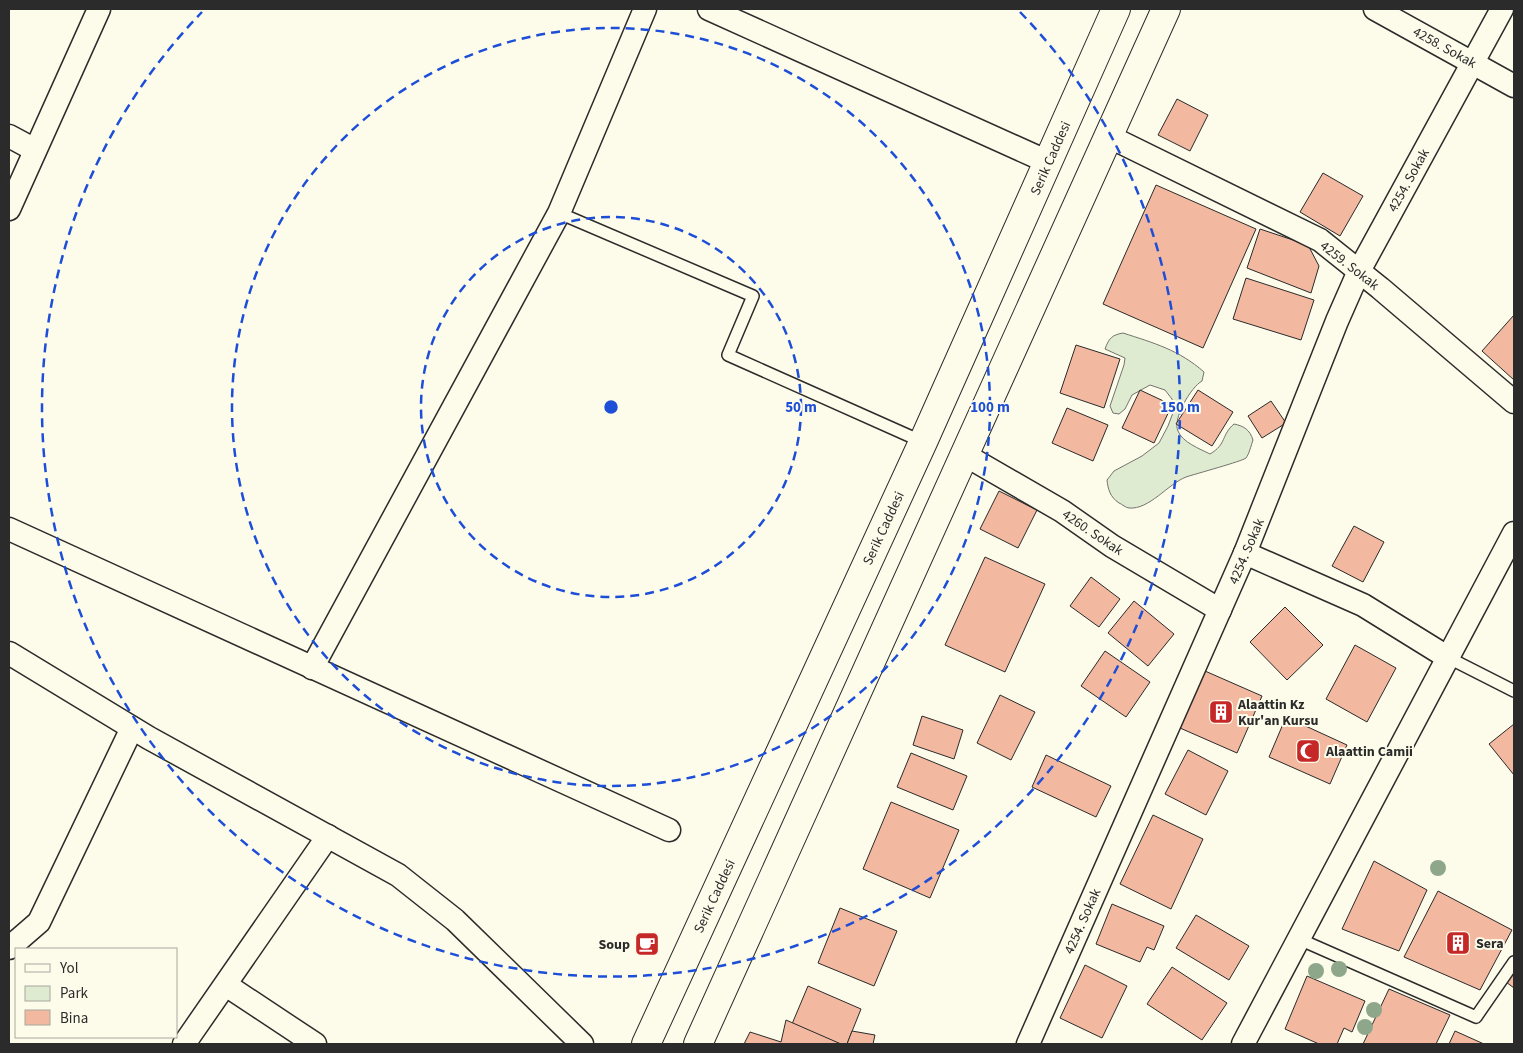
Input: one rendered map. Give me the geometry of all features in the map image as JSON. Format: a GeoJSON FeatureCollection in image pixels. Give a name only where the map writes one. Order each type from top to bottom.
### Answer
{"type":"FeatureCollection","features":[{"type":"Feature","properties":{"kind":"highway","name":"Serik Caddesi"},"geometry":{"type":"LineString","coordinates":[[646,1044],[923,442],[1116,9]]}},
{"type":"Feature","properties":{"kind":"highway"},"geometry":{"type":"LineString","coordinates":[[698,1044],[1166,9]]}},
{"type":"Feature","properties":{"kind":"street"},"geometry":{"type":"LineString","coordinates":[[9,209],[99,9]]}},
{"type":"Feature","properties":{"kind":"street"},"geometry":{"type":"LineString","coordinates":[[312,668],[559,213],[645,9]]}},
{"type":"Feature","properties":{"kind":"street","name":"4258. Sokak"},"geometry":{"type":"LineString","coordinates":[[1375,9],[1514,86]]}},
{"type":"Feature","properties":{"kind":"street","name":"4254. Sokak"},"geometry":{"type":"LineString","coordinates":[[1028,1044],[1245,554],[1337,321],[1359,271],[1502,9]]}},
{"type":"Feature","properties":{"kind":"street"},"geometry":{"type":"LineString","coordinates":[[720,11],[1048,162]]}},
{"type":"Feature","properties":{"kind":"street"},"geometry":{"type":"LineString","coordinates":[[9,136],[35,150]]}},
{"type":"Feature","properties":{"kind":"street","name":"4259. Sokak"},"geometry":{"type":"LineString","coordinates":[[1108,136],[1320,240],[1514,402]]}},
{"type":"Feature","properties":{"kind":"street","name":"4260. Sokak"},"geometry":{"type":"LineString","coordinates":[[965,455],[1062,512],[1112,546],[1220,610]]}},
{"type":"Feature","properties":{"kind":"street"},"geometry":{"type":"LineString","coordinates":[[9,529],[669,830]]}},
{"type":"Feature","properties":{"kind":"street"},"geometry":{"type":"LineString","coordinates":[[1243,1044],[1514,532]]}},
{"type":"Feature","properties":{"kind":"street"},"geometry":{"type":"LineString","coordinates":[[1245,554],[1363,605],[1447,657]]}},
{"type":"Feature","properties":{"kind":"street"},"geometry":{"type":"LineString","coordinates":[[9,653],[132,728],[398,875],[448,915],[582,1044]]}},
{"type":"Feature","properties":{"kind":"street"},"geometry":{"type":"LineString","coordinates":[[9,948],[39,922],[132,728]]}},
{"type":"Feature","properties":{"kind":"street"},"geometry":{"type":"LineString","coordinates":[[184,1044],[328,836]]}},
{"type":"Feature","properties":{"kind":"street"},"geometry":{"type":"LineString","coordinates":[[226,985],[315,1044]]}},
{"type":"Feature","properties":{"kind":"lane"},"geometry":{"type":"LineString","coordinates":[[559,213],[753,296],[728,355],[923,442]]}},
{"type":"Feature","properties":{"kind":"lane"},"geometry":{"type":"LineString","coordinates":[[1447,657],[1514,691]]}},
{"type":"Feature","properties":{"kind":"lane"},"geometry":{"type":"LineString","coordinates":[[1299,939],[1476,1017],[1514,962]]}},
{"type":"Feature","properties":{"kind":"green space"},"geometry":{"type":"Polygon","coordinates":[[[1123,333],[1176,353],[1195,364],[1204,372],[1202,381],[1188,396],[1180,411],[1177,426],[1183,439],[1210,454],[1219,447],[1234,424],[1244,427],[1253,440],[1246,458],[1243,460],[1179,480],[1151,501],[1136,508],[1128,508],[1116,501],[1110,493],[1107,480],[1114,471],[1142,456],[1159,443],[1174,410],[1172,399],[1165,390],[1150,385],[1132,395],[1125,409],[1119,414],[1113,413],[1110,406],[1125,358],[1105,349],[1111,338],[1123,333]]]}},
{"type":"Feature","properties":{"kind":"building"},"geometry":{"type":"Polygon","coordinates":[[[1177,99],[1208,115],[1190,151],[1158,135],[1177,99]]]}},
{"type":"Feature","properties":{"kind":"building"},"geometry":{"type":"Polygon","coordinates":[[[1323,173],[1363,196],[1340,236],[1300,212],[1323,173]]]}},
{"type":"Feature","properties":{"kind":"building"},"geometry":{"type":"Polygon","coordinates":[[[1156,185],[1256,229],[1203,348],[1103,304],[1156,185]]]}},
{"type":"Feature","properties":{"kind":"building"},"geometry":{"type":"Polygon","coordinates":[[[1260,229],[1308,245],[1319,266],[1311,293],[1247,268],[1260,229]]]}},
{"type":"Feature","properties":{"kind":"building"},"geometry":{"type":"Polygon","coordinates":[[[1246,278],[1314,300],[1301,340],[1233,319],[1246,278]]]}},
{"type":"Feature","properties":{"kind":"building"},"geometry":{"type":"Polygon","coordinates":[[[1514,315],[1514,380],[1482,351],[1514,315]]]}},
{"type":"Feature","properties":{"kind":"building"},"geometry":{"type":"Polygon","coordinates":[[[1076,345],[1120,359],[1104,408],[1060,393],[1076,345]]]}},
{"type":"Feature","properties":{"kind":"building"},"geometry":{"type":"Polygon","coordinates":[[[1140,390],[1172,405],[1154,443],[1122,428],[1140,390]]]}},
{"type":"Feature","properties":{"kind":"building"},"geometry":{"type":"Polygon","coordinates":[[[1198,390],[1233,412],[1212,446],[1176,424],[1198,390]]]}},
{"type":"Feature","properties":{"kind":"building"},"geometry":{"type":"Polygon","coordinates":[[[1271,401],[1286,423],[1262,438],[1248,416],[1271,401]]]}},
{"type":"Feature","properties":{"kind":"building"},"geometry":{"type":"Polygon","coordinates":[[[1067,408],[1108,425],[1093,461],[1052,443],[1067,408]]]}},
{"type":"Feature","properties":{"kind":"building"},"geometry":{"type":"Polygon","coordinates":[[[999,491],[1037,510],[1018,548],[980,529],[999,491]]]}},
{"type":"Feature","properties":{"kind":"building"},"geometry":{"type":"Polygon","coordinates":[[[1354,526],[1384,542],[1363,582],[1332,566],[1354,526]]]}},
{"type":"Feature","properties":{"kind":"building"},"geometry":{"type":"Polygon","coordinates":[[[985,557],[1045,584],[1005,672],[945,645],[985,557]]]}},
{"type":"Feature","properties":{"kind":"building"},"geometry":{"type":"Polygon","coordinates":[[[1091,577],[1120,599],[1099,627],[1070,606],[1091,577]]]}},
{"type":"Feature","properties":{"kind":"building"},"geometry":{"type":"Polygon","coordinates":[[[1134,601],[1174,634],[1148,666],[1108,633],[1134,601]]]}},
{"type":"Feature","properties":{"kind":"building"},"geometry":{"type":"Polygon","coordinates":[[[1285,607],[1323,645],[1287,680],[1250,642],[1285,607]]]}},
{"type":"Feature","properties":{"kind":"building"},"geometry":{"type":"Polygon","coordinates":[[[1355,645],[1396,668],[1367,722],[1326,699],[1355,645]]]}},
{"type":"Feature","properties":{"kind":"building"},"geometry":{"type":"Polygon","coordinates":[[[1105,651],[1150,682],[1126,717],[1081,686],[1105,651]]]}},
{"type":"Feature","properties":{"kind":"building","name":"Alaattin Kz Kur'an Kursu"},"geometry":{"type":"Polygon","coordinates":[[[1205,671],[1262,696],[1237,753],[1180,728],[1205,671]]]}},
{"type":"Feature","properties":{"kind":"building"},"geometry":{"type":"Polygon","coordinates":[[[1000,695],[1035,712],[1011,760],[977,743],[1000,695]]]}},
{"type":"Feature","properties":{"kind":"building"},"geometry":{"type":"Polygon","coordinates":[[[922,716],[963,730],[954,759],[913,745],[922,716]]]}},
{"type":"Feature","properties":{"kind":"building","name":"Alaattin Camii"},"geometry":{"type":"Polygon","coordinates":[[[1286,717],[1347,745],[1330,784],[1269,757],[1286,717]]]}},
{"type":"Feature","properties":{"kind":"building"},"geometry":{"type":"Polygon","coordinates":[[[1514,724],[1514,775],[1489,744],[1514,724]]]}},
{"type":"Feature","properties":{"kind":"building"},"geometry":{"type":"Polygon","coordinates":[[[1188,750],[1228,771],[1206,815],[1165,794],[1188,750]]]}},
{"type":"Feature","properties":{"kind":"building"},"geometry":{"type":"Polygon","coordinates":[[[911,753],[967,776],[953,810],[897,787],[911,753]]]}},
{"type":"Feature","properties":{"kind":"building"},"geometry":{"type":"Polygon","coordinates":[[[1046,755],[1111,786],[1096,817],[1032,787],[1046,755]]]}},
{"type":"Feature","properties":{"kind":"building"},"geometry":{"type":"Polygon","coordinates":[[[891,802],[959,830],[930,898],[863,869],[891,802]]]}},
{"type":"Feature","properties":{"kind":"building"},"geometry":{"type":"Polygon","coordinates":[[[1153,815],[1203,839],[1171,909],[1120,884],[1153,815]]]}},
{"type":"Feature","properties":{"kind":"building"},"geometry":{"type":"Polygon","coordinates":[[[1374,861],[1427,890],[1399,951],[1342,929],[1374,861]]]}},
{"type":"Feature","properties":{"kind":"building","name":"Sera"},"geometry":{"type":"Polygon","coordinates":[[[1438,891],[1512,930],[1480,990],[1404,957],[1438,891]]]}},
{"type":"Feature","properties":{"kind":"building"},"geometry":{"type":"Polygon","coordinates":[[[1112,904],[1164,926],[1154,950],[1147,947],[1140,962],[1096,944],[1112,904]]]}},
{"type":"Feature","properties":{"kind":"building"},"geometry":{"type":"Polygon","coordinates":[[[840,908],[897,931],[874,986],[818,963],[840,908]]]}},
{"type":"Feature","properties":{"kind":"building"},"geometry":{"type":"Polygon","coordinates":[[[1196,915],[1249,946],[1229,980],[1176,948],[1196,915]]]}},
{"type":"Feature","properties":{"kind":"building"},"geometry":{"type":"Polygon","coordinates":[[[1085,965],[1127,986],[1102,1038],[1060,1018],[1085,965]]]}},
{"type":"Feature","properties":{"kind":"building"},"geometry":{"type":"Polygon","coordinates":[[[1172,967],[1227,1003],[1202,1040],[1147,1004],[1172,967]]]}},
{"type":"Feature","properties":{"kind":"building"},"geometry":{"type":"Polygon","coordinates":[[[1514,971],[1514,988],[1506,982],[1514,971]]]}},
{"type":"Feature","properties":{"kind":"building"},"geometry":{"type":"Polygon","coordinates":[[[1307,976],[1365,1001],[1352,1032],[1344,1028],[1337,1044],[1319,1044],[1285,1029],[1307,976]]]}},
{"type":"Feature","properties":{"kind":"building"},"geometry":{"type":"Polygon","coordinates":[[[808,986],[861,1009],[847,1044],[840,1044],[792,1024],[808,986]]]}},
{"type":"Feature","properties":{"kind":"building"},"geometry":{"type":"Polygon","coordinates":[[[1389,989],[1450,1015],[1436,1044],[1363,1044],[1389,989]]]}},
{"type":"Feature","properties":{"kind":"building"},"geometry":{"type":"Polygon","coordinates":[[[786,1020],[841,1044],[744,1044],[750,1032],[781,1042],[786,1020]]]}},
{"type":"Feature","properties":{"kind":"building"},"geometry":{"type":"Polygon","coordinates":[[[852,1031],[875,1035],[873,1044],[847,1044],[852,1031]]]}},
{"type":"Feature","properties":{"kind":"building"},"geometry":{"type":"Polygon","coordinates":[[[1455,1031],[1484,1044],[1449,1044],[1455,1031]]]}},
{"type":"Feature","properties":{"kind":"place","name":"Alaattin Kz Kur'an Kursu"},"geometry":{"type":"Point","coordinates":[1221,712]}},
{"type":"Feature","properties":{"kind":"place","name":"Alaattin Camii"},"geometry":{"type":"Point","coordinates":[1308,751]}},
{"type":"Feature","properties":{"kind":"place","name":"Sera"},"geometry":{"type":"Point","coordinates":[1458,943]}},
{"type":"Feature","properties":{"kind":"place","name":"Soup"},"geometry":{"type":"Point","coordinates":[647,944]}}]}
